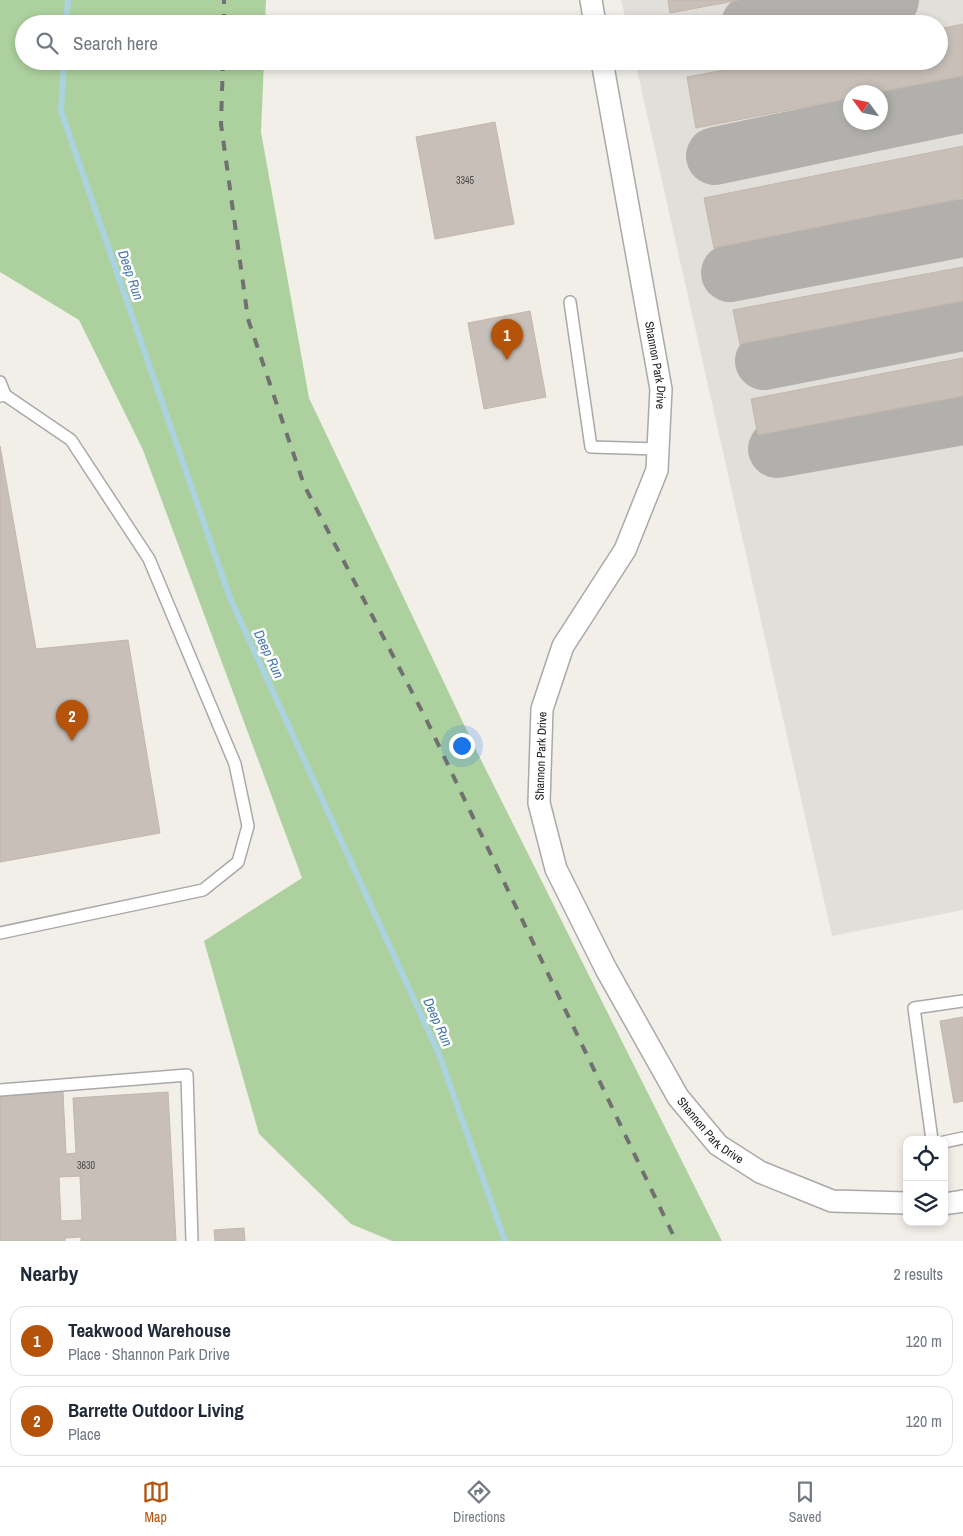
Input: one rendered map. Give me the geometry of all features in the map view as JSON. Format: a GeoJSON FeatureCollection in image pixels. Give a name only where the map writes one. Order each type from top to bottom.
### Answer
{"type":"FeatureCollection","features":[{"type":"Feature","properties":{"kind":"street"},"geometry":{"type":"LineString","coordinates":[[591,0],[594,15]]}},
{"type":"Feature","properties":{"kind":"street","name":"Shannon Park Drive"},"geometry":{"type":"LineString","coordinates":[[604,70],[662,389],[657,470],[625,550],[563,646],[542,709],[539,803],[556,870],[606,969],[678,1097],[718,1145],[760,1172],[832,1200],[903,1203]]}},
{"type":"Feature","properties":{"kind":"lane"},"geometry":{"type":"LineString","coordinates":[[570,302],[591,447],[658,449]]}},
{"type":"Feature","properties":{"kind":"lane"},"geometry":{"type":"LineString","coordinates":[[0,382],[2,396],[71,440],[149,559],[235,764],[248,826],[238,862],[203,890],[0,933]]}},
{"type":"Feature","properties":{"kind":"lane"},"geometry":{"type":"LineString","coordinates":[[931,1136],[914,1008],[963,1001]]}},
{"type":"Feature","properties":{"kind":"lane"},"geometry":{"type":"LineString","coordinates":[[0,1090],[187,1075],[192,1241]]}},
{"type":"Feature","properties":{"kind":"lane"},"geometry":{"type":"LineString","coordinates":[[948,1141],[963,1138]]}},
{"type":"Feature","properties":{"kind":"shaded area"},"geometry":{"type":"Polygon","coordinates":[[[621,0],[963,0],[963,910],[832,936],[637,70],[948,70],[948,15],[625,15],[621,0]]]}},
{"type":"Feature","properties":{"kind":"green space"},"geometry":{"type":"Polygon","coordinates":[[[0,0],[266,0],[265,15],[15,15],[15,70],[264,70],[261,132],[309,398],[477,752],[722,1241],[392,1241],[351,1224],[259,1134],[204,941],[302,878],[143,450],[79,320],[0,272],[0,0]]]}},
{"type":"Feature","properties":{"kind":"building"},"geometry":{"type":"Polygon","coordinates":[[[668,0],[740,0],[670,13],[668,0]]]}},
{"type":"Feature","properties":{"kind":"building"},"geometry":{"type":"Polygon","coordinates":[[[963,24],[963,76],[888,90],[888,85],[843,85],[843,99],[696,128],[687,77],[724,70],[948,70],[948,27],[963,24]]]}},
{"type":"Feature","properties":{"kind":"building"},"geometry":{"type":"Polygon","coordinates":[[[495,122],[514,224],[435,239],[416,137],[495,122]]]}},
{"type":"Feature","properties":{"kind":"building"},"geometry":{"type":"Polygon","coordinates":[[[963,146],[963,198],[714,248],[704,198],[963,146]]]}},
{"type":"Feature","properties":{"kind":"building"},"geometry":{"type":"Polygon","coordinates":[[[963,267],[963,301],[740,344],[733,310],[963,267]]]}},
{"type":"Feature","properties":{"kind":"building"},"geometry":{"type":"Polygon","coordinates":[[[530,311],[546,397],[484,409],[468,323],[530,311]]]}},
{"type":"Feature","properties":{"kind":"building"},"geometry":{"type":"Polygon","coordinates":[[[963,358],[963,396],[758,435],[751,399],[963,358]]]}},
{"type":"Feature","properties":{"kind":"building"},"geometry":{"type":"Polygon","coordinates":[[[0,446],[36,649],[128,640],[160,833],[0,862],[0,446]]]}},
{"type":"Feature","properties":{"kind":"building"},"geometry":{"type":"Polygon","coordinates":[[[963,1017],[963,1101],[954,1103],[940,1021],[963,1017]]]}},
{"type":"Feature","properties":{"kind":"building"},"geometry":{"type":"Polygon","coordinates":[[[63,1092],[66,1154],[76,1153],[73,1098],[168,1092],[176,1241],[81,1241],[81,1237],[65,1238],[65,1241],[0,1241],[0,1096],[63,1092]],[[80,1176],[59,1177],[61,1221],[82,1220],[80,1176]]]}},
{"type":"Feature","properties":{"kind":"building"},"geometry":{"type":"Polygon","coordinates":[[[244,1228],[245,1241],[215,1241],[214,1230],[244,1228]]]}},
{"type":"Feature","properties":{"kind":"waterway","name":"Deep Run"},"geometry":{"type":"LineString","coordinates":[[67,15],[68,0]]}},
{"type":"Feature","properties":{"kind":"waterway","name":"Deep Run"},"geometry":{"type":"LineString","coordinates":[[63,70],[61,111],[230,598],[439,1054],[505,1241]]}},
{"type":"Feature","properties":{"kind":"taxiway"},"geometry":{"type":"LineString","coordinates":[[802,15],[890,0]]}},
{"type":"Feature","properties":{"kind":"taxiway"},"geometry":{"type":"LineString","coordinates":[[888,119],[963,104]]}},
{"type":"Feature","properties":{"kind":"taxiway"},"geometry":{"type":"LineString","coordinates":[[715,156],[843,129]]}},
{"type":"Feature","properties":{"kind":"taxiway"},"geometry":{"type":"LineString","coordinates":[[730,273],[963,228]]}},
{"type":"Feature","properties":{"kind":"taxiway"},"geometry":{"type":"LineString","coordinates":[[764,361],[963,322]]}},
{"type":"Feature","properties":{"kind":"taxiway"},"geometry":{"type":"LineString","coordinates":[[777,449],[963,416]]}},
{"type":"Feature","properties":{"kind":"railway"},"geometry":{"type":"LineString","coordinates":[[224,0],[224,15]]}},
{"type":"Feature","properties":{"kind":"railway"},"geometry":{"type":"LineString","coordinates":[[223,70],[221,124],[248,319],[304,485],[426,719],[676,1241]]}},
{"type":"Feature","properties":{"kind":"place","name":"Teakwood Warehouse"},"geometry":{"type":"Point","coordinates":[507,360]}},
{"type":"Feature","properties":{"kind":"place","name":"Barrette Outdoor Living"},"geometry":{"type":"Point","coordinates":[72,741]}}]}
